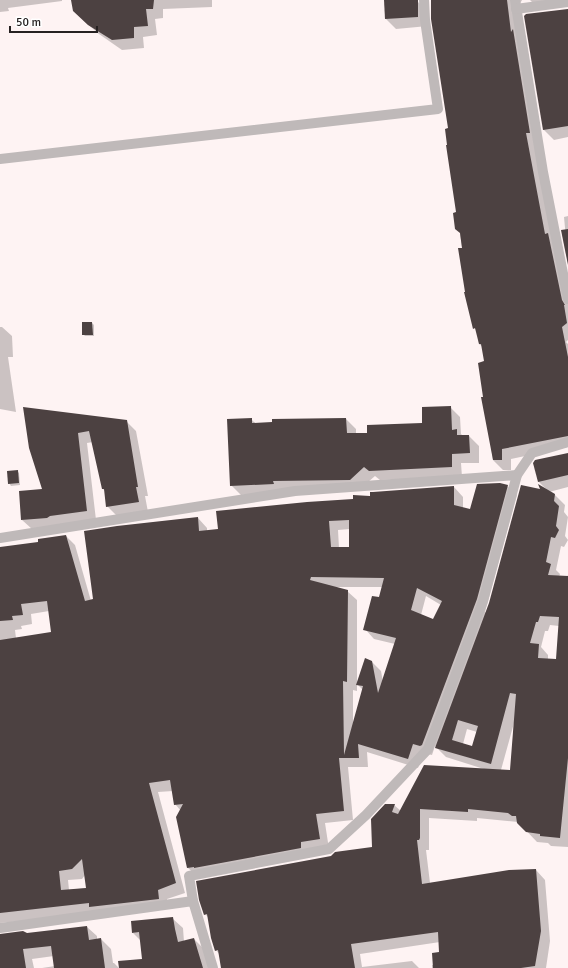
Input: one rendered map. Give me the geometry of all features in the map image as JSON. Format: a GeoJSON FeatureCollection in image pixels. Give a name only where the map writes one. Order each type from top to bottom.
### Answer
{"type":"FeatureCollection","features":[{"type":"Feature","properties":{"kind":"street"},"geometry":{"type":"LineString","coordinates":[[0,159],[438,109],[425,20],[424,0]]}},
{"type":"Feature","properties":{"kind":"street"},"geometry":{"type":"LineString","coordinates":[[568,2],[516,4],[542,172],[568,299]]}},
{"type":"Feature","properties":{"kind":"street"},"geometry":{"type":"LineString","coordinates":[[213,968],[193,901],[189,876],[329,849],[366,815],[428,748],[483,601],[516,475],[532,453],[568,442]]}},
{"type":"Feature","properties":{"kind":"street"},"geometry":{"type":"LineString","coordinates":[[0,538],[295,491],[516,475]]}},
{"type":"Feature","properties":{"kind":"street"},"geometry":{"type":"LineString","coordinates":[[0,928],[193,901]]}},
{"type":"Feature","properties":{"kind":"building"},"geometry":{"type":"Polygon","coordinates":[[[71,0],[154,0],[153,9],[146,9],[148,26],[134,27],[134,38],[112,40],[88,25],[73,11],[71,0]]]}},
{"type":"Feature","properties":{"kind":"building"},"geometry":{"type":"Polygon","coordinates":[[[384,0],[418,0],[418,17],[385,19],[384,0]]]}},
{"type":"Feature","properties":{"kind":"building"},"geometry":{"type":"Polygon","coordinates":[[[431,0],[507,0],[511,32],[513,29],[530,133],[526,133],[545,234],[548,233],[562,300],[565,305],[567,323],[562,327],[568,357],[568,436],[502,449],[502,460],[493,460],[481,397],[483,397],[478,363],[484,361],[481,344],[479,344],[475,328],[473,329],[464,292],[458,248],[462,248],[460,233],[455,229],[453,213],[456,212],[445,129],[448,128],[431,19],[431,0]]]}},
{"type":"Feature","properties":{"kind":"building"},"geometry":{"type":"Polygon","coordinates":[[[568,9],[568,126],[543,130],[524,16],[526,14],[568,9]]]}},
{"type":"Feature","properties":{"kind":"building"},"geometry":{"type":"Polygon","coordinates":[[[568,229],[568,265],[561,230],[568,229]]]}},
{"type":"Feature","properties":{"kind":"building"},"geometry":{"type":"Polygon","coordinates":[[[82,322],[92,322],[93,335],[82,335],[82,322]]]}},
{"type":"Feature","properties":{"kind":"building"},"geometry":{"type":"Polygon","coordinates":[[[451,406],[452,430],[457,429],[457,435],[469,435],[470,453],[452,454],[452,467],[369,471],[364,467],[350,480],[273,481],[274,484],[230,486],[227,419],[252,418],[252,423],[272,422],[272,419],[346,418],[347,433],[367,433],[367,425],[422,423],[422,407],[451,406]]]}},
{"type":"Feature","properties":{"kind":"building"},"geometry":{"type":"Polygon","coordinates":[[[23,407],[127,420],[139,502],[106,507],[104,489],[102,489],[89,431],[78,433],[87,511],[50,516],[47,518],[21,520],[19,491],[42,489],[29,448],[23,407]]]}},
{"type":"Feature","properties":{"kind":"building"},"geometry":{"type":"Polygon","coordinates":[[[568,453],[568,475],[538,482],[533,463],[535,460],[568,453]]]}},
{"type":"Feature","properties":{"kind":"building"},"geometry":{"type":"Polygon","coordinates":[[[18,470],[19,483],[8,484],[7,471],[18,470]]]}},
{"type":"Feature","properties":{"kind":"building"},"geometry":{"type":"Polygon","coordinates":[[[500,483],[508,485],[477,599],[422,745],[420,746],[413,744],[408,759],[358,744],[359,758],[339,758],[344,811],[316,814],[320,839],[301,842],[301,848],[194,868],[187,868],[176,817],[183,804],[174,805],[170,780],[149,783],[176,883],[158,890],[159,899],[89,907],[89,903],[0,913],[0,640],[51,632],[47,601],[21,604],[23,615],[12,616],[13,620],[0,621],[0,547],[38,542],[38,539],[66,535],[85,601],[93,599],[84,531],[198,517],[199,531],[218,529],[216,511],[353,499],[353,495],[370,496],[370,492],[454,486],[454,505],[470,509],[477,484],[500,483]],[[349,520],[329,521],[331,547],[349,547],[349,520]],[[311,577],[310,580],[348,590],[347,682],[343,681],[344,755],[363,686],[356,685],[365,658],[372,661],[378,693],[396,638],[363,630],[372,596],[379,597],[384,578],[311,577]],[[417,588],[411,610],[433,619],[442,601],[417,588]],[[82,859],[72,869],[59,871],[61,890],[86,888],[82,859]]]}},
{"type":"Feature","properties":{"kind":"building"},"geometry":{"type":"Polygon","coordinates":[[[538,484],[555,494],[554,501],[559,506],[556,526],[559,530],[555,538],[551,537],[546,562],[551,564],[548,575],[568,576],[568,758],[560,838],[540,836],[540,834],[526,832],[517,823],[516,816],[512,816],[508,813],[468,809],[468,812],[420,809],[420,838],[417,840],[422,884],[509,870],[536,869],[541,931],[535,966],[521,968],[433,968],[432,953],[439,952],[438,932],[351,944],[355,968],[221,968],[218,950],[215,951],[211,938],[207,914],[204,915],[199,900],[196,881],[331,856],[335,852],[372,847],[371,819],[385,804],[395,804],[392,812],[398,814],[424,765],[510,770],[516,694],[510,693],[491,764],[435,748],[489,603],[521,485],[540,489],[538,484]],[[540,616],[538,622],[536,622],[530,643],[539,644],[538,658],[556,659],[559,617],[540,616]],[[458,720],[452,740],[472,746],[478,726],[458,720]]]}},
{"type":"Feature","properties":{"kind":"building"},"geometry":{"type":"Polygon","coordinates":[[[173,917],[178,942],[194,938],[203,968],[119,968],[118,961],[142,959],[139,932],[132,933],[131,921],[173,917]]]}},
{"type":"Feature","properties":{"kind":"building"},"geometry":{"type":"Polygon","coordinates":[[[87,926],[89,940],[101,938],[105,968],[54,968],[51,946],[23,949],[26,968],[0,968],[0,934],[23,931],[27,933],[87,926]]]}}]}
